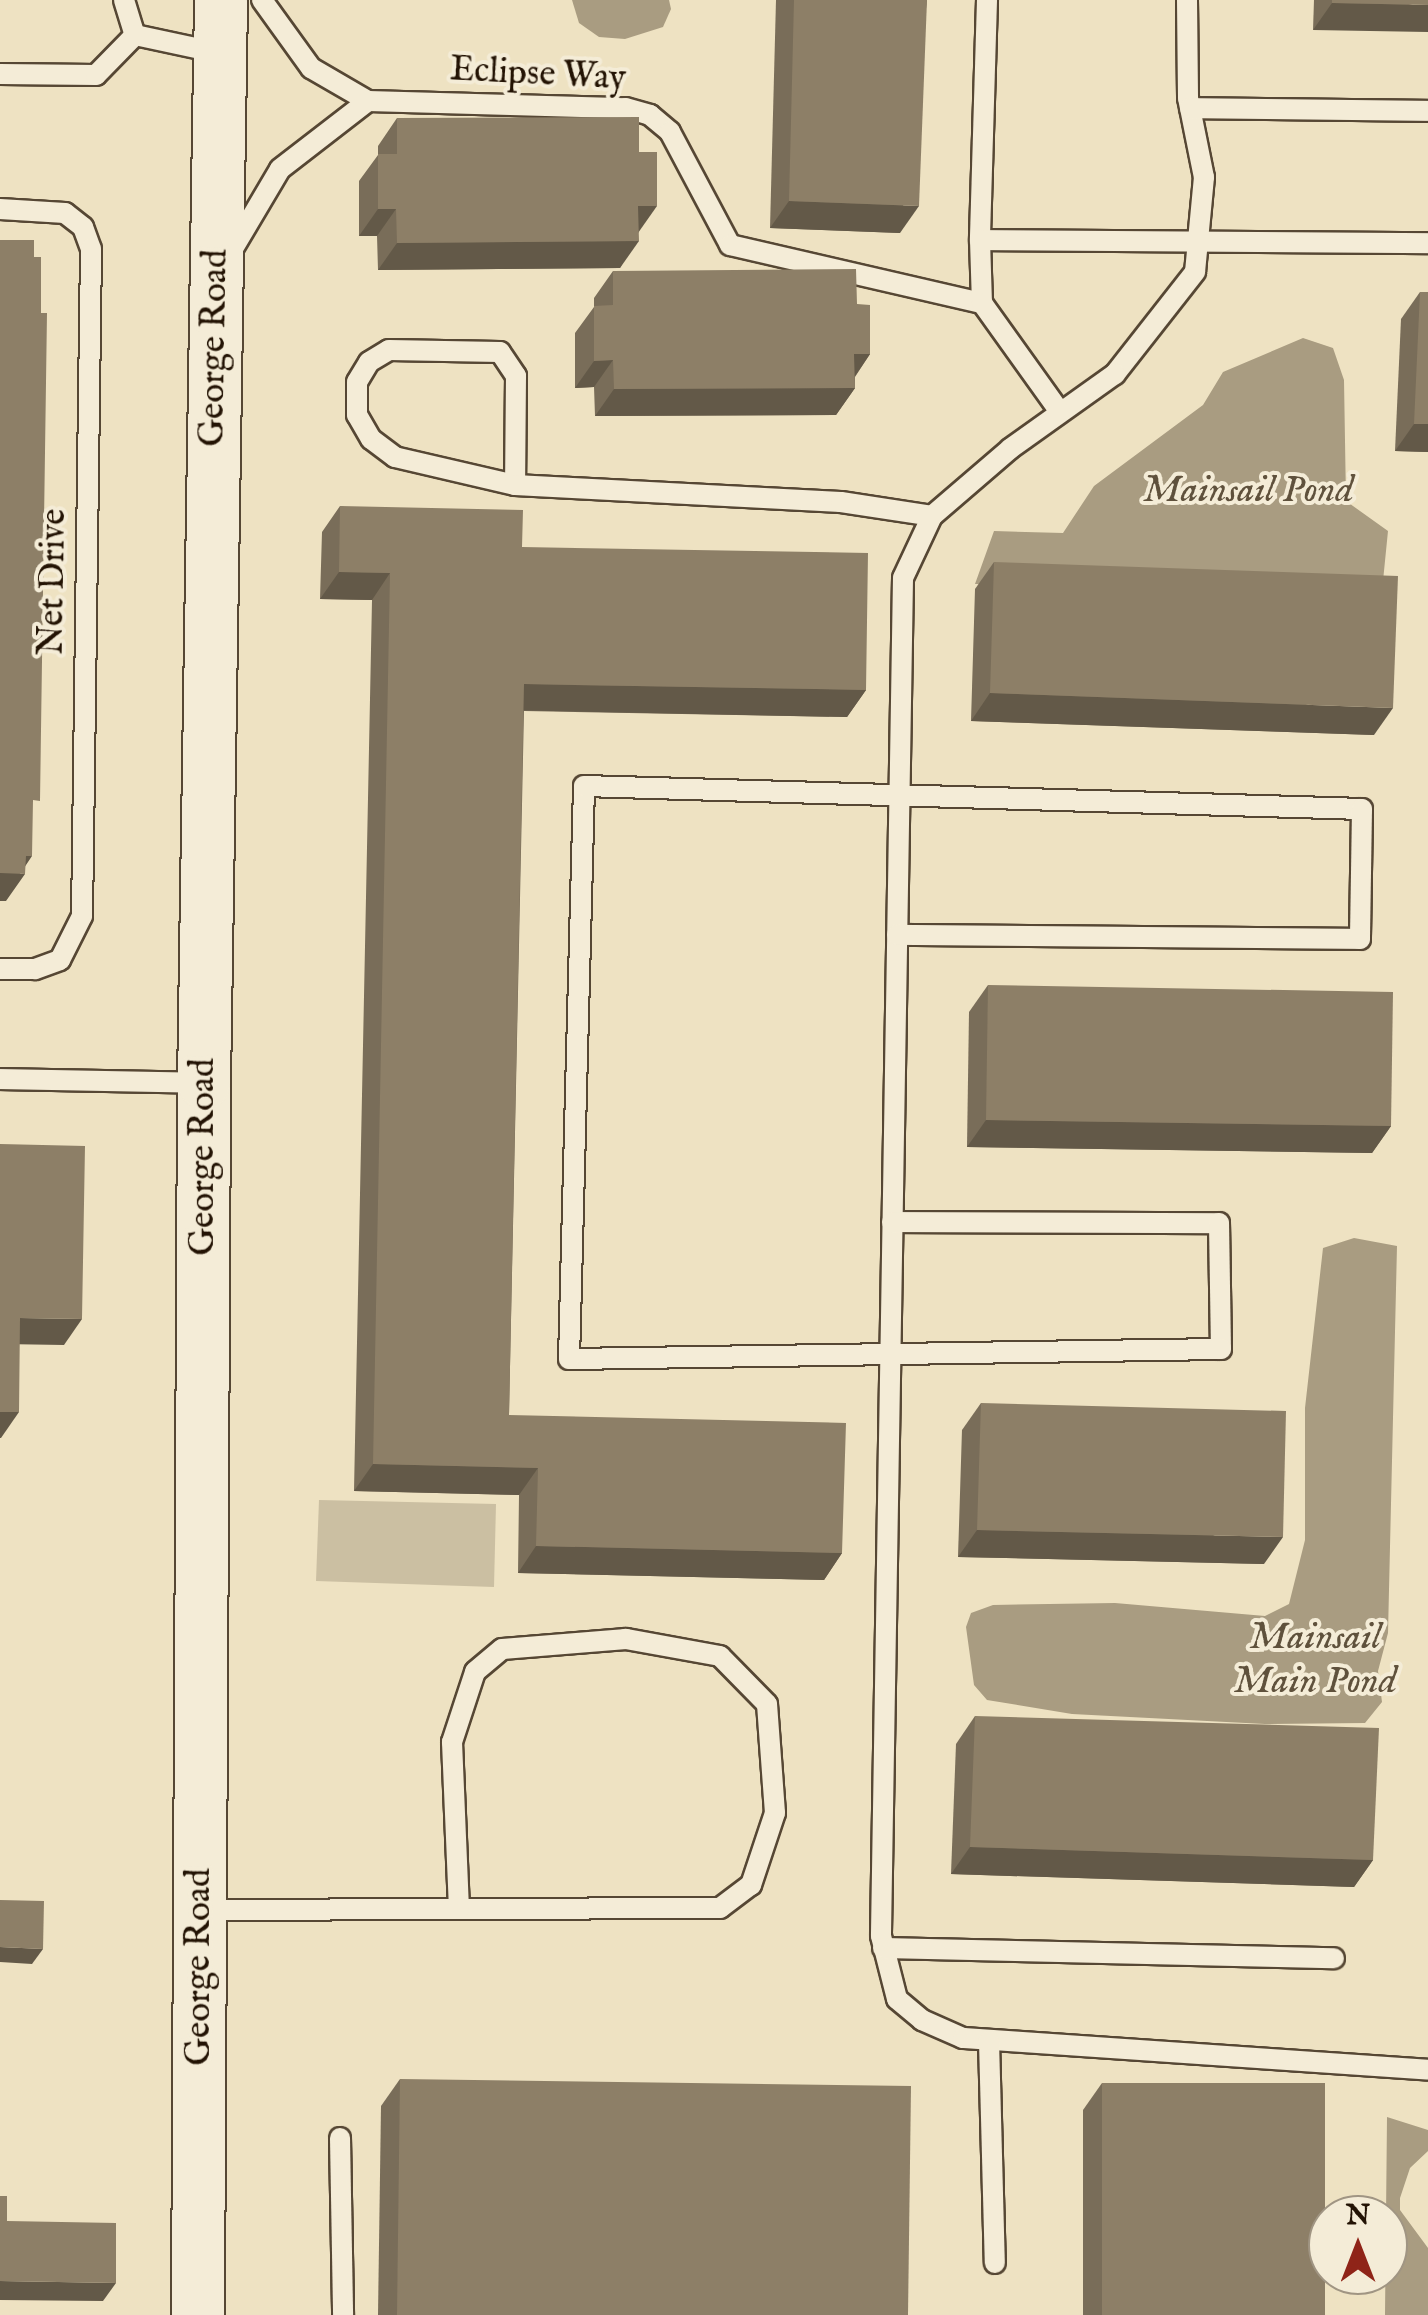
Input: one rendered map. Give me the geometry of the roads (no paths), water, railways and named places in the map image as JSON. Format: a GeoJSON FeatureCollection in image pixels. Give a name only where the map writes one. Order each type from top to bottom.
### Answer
{"type":"FeatureCollection","features":[{"type":"Feature","properties":{"kind":"street","name":"George Road"},"geometry":{"type":"LineString","coordinates":[[198,2315],[204,1084],[221,0]]}},
{"type":"Feature","properties":{"kind":"lane"},"geometry":{"type":"LineString","coordinates":[[124,0],[135,35]]}},
{"type":"Feature","properties":{"kind":"lane"},"geometry":{"type":"LineString","coordinates":[[216,278],[280,169],[368,101],[311,68],[262,0]]}},
{"type":"Feature","properties":{"kind":"lane"},"geometry":{"type":"LineString","coordinates":[[987,0],[980,240],[982,303],[1060,412]]}},
{"type":"Feature","properties":{"kind":"lane"},"geometry":{"type":"LineString","coordinates":[[1187,0],[1190,108],[1204,178],[1195,272],[1115,374],[1060,412],[932,516],[904,578],[883,1948],[897,2000],[922,2020],[989,2041],[1428,2070]]}},
{"type":"Feature","properties":{"kind":"lane"},"geometry":{"type":"LineString","coordinates":[[135,35],[182,40],[220,53]]}},
{"type":"Feature","properties":{"kind":"lane"},"geometry":{"type":"LineString","coordinates":[[0,74],[96,75],[135,35]]}},
{"type":"Feature","properties":{"kind":"lane","name":"Eclipse Way"},"geometry":{"type":"LineString","coordinates":[[368,101],[626,108],[650,115],[670,132],[730,245],[982,303]]}},
{"type":"Feature","properties":{"kind":"lane"},"geometry":{"type":"LineString","coordinates":[[1190,108],[1428,111]]}},
{"type":"Feature","properties":{"kind":"lane","name":"Net Drive"},"geometry":{"type":"LineString","coordinates":[[0,209],[65,213],[83,227],[92,248],[82,916],[60,960],[36,969],[0,969]]}},
{"type":"Feature","properties":{"kind":"lane"},"geometry":{"type":"LineString","coordinates":[[980,240],[1428,243]]}},
{"type":"Feature","properties":{"kind":"lane"},"geometry":{"type":"LineString","coordinates":[[514,485],[516,376],[500,352],[389,350],[369,362],[357,382],[357,415],[370,439],[395,456],[514,485],[842,502],[932,516]]}},
{"type":"Feature","properties":{"kind":"lane"},"geometry":{"type":"LineString","coordinates":[[892,1222],[1219,1223],[1221,1349],[570,1359],[584,786],[1362,809],[1360,939],[898,934]]}},
{"type":"Feature","properties":{"kind":"lane"},"geometry":{"type":"LineString","coordinates":[[0,1079],[204,1084]]}},
{"type":"Feature","properties":{"kind":"lane"},"geometry":{"type":"LineString","coordinates":[[200,1910],[720,1908],[751,1885],[775,1813],[767,1704],[720,1656],[626,1638],[502,1649],[475,1672],[452,1742],[459,1909]]}},
{"type":"Feature","properties":{"kind":"lane"},"geometry":{"type":"LineString","coordinates":[[883,1948],[1334,1958]]}},
{"type":"Feature","properties":{"kind":"lane"},"geometry":{"type":"LineString","coordinates":[[989,2041],[995,2263]]}},
{"type":"Feature","properties":{"kind":"lane"},"geometry":{"type":"LineString","coordinates":[[340,2138],[343,2315]]}},
{"type":"Feature","properties":{"kind":"water"},"geometry":{"type":"Polygon","coordinates":[[[572,0],[669,0],[671,9],[663,27],[625,39],[599,37],[579,23],[572,0]]]}},
{"type":"Feature","properties":{"kind":"water","name":"Mainsail Pond"},"geometry":{"type":"Polygon","coordinates":[[[1303,338],[1333,348],[1344,380],[1346,501],[1388,531],[1382,591],[975,584],[994,531],[1063,533],[1094,486],[1203,405],[1223,372],[1303,338]]]}},
{"type":"Feature","properties":{"kind":"water","name":"Mainsail Main Pond"},"geometry":{"type":"Polygon","coordinates":[[[1354,1238],[1397,1246],[1388,1633],[1378,1671],[1382,1702],[1365,1723],[1265,1724],[1072,1714],[987,1700],[974,1685],[966,1627],[971,1613],[993,1605],[1115,1603],[1265,1616],[1289,1604],[1305,1540],[1305,1408],[1323,1248],[1354,1238]]]}},
{"type":"Feature","properties":{"kind":"water"},"geometry":{"type":"Polygon","coordinates":[[[1387,2117],[1428,2130],[1428,2151],[1410,2168],[1401,2195],[1386,2195],[1387,2117]]]}},
{"type":"Feature","properties":{"kind":"water"},"geometry":{"type":"Polygon","coordinates":[[[1408,2221],[1428,2248],[1428,2315],[1385,2315],[1385,2295],[1408,2295],[1408,2221]]]}}]}
